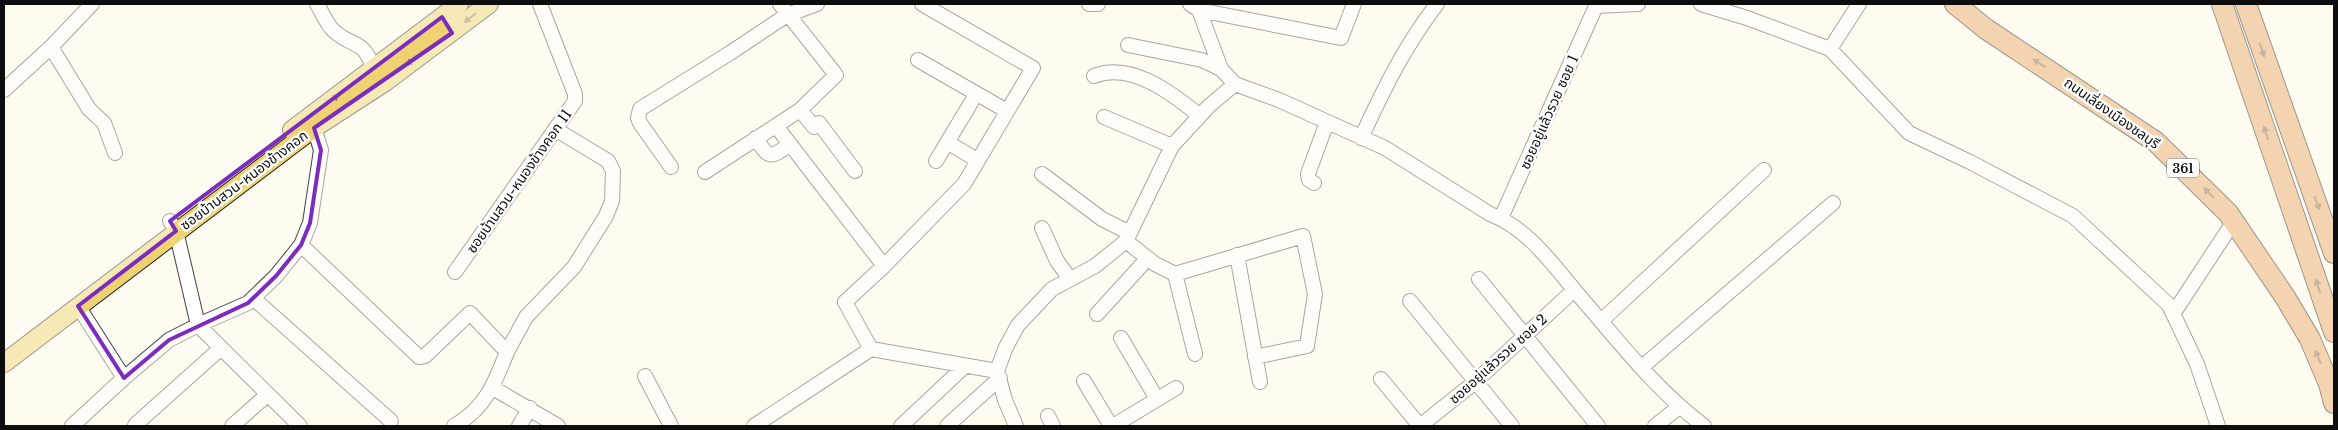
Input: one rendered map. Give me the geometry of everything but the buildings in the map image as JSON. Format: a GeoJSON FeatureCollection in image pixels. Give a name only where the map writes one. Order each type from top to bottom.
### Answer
{"type":"FeatureCollection","features":[{"type":"Feature","properties":{"kind":"highway","name":"ถนนเลี่ยงเมืองชลบุรี"},"geometry":{"type":"LineString","coordinates":[[1955,4],[1986,29],[2156,142],[2228,213],[2285,297],[2310,339],[2329,384],[2334,403]]}},
{"type":"Feature","properties":{"kind":"highway"},"geometry":{"type":"LineString","coordinates":[[2222,4],[2334,332]]}},
{"type":"Feature","properties":{"kind":"highway"},"geometry":{"type":"LineString","coordinates":[[2246,4],[2334,252]]}},
{"type":"Feature","properties":{"kind":"main road","name":"ซอยบ้านสวน-หนองข้างคอก"},"geometry":{"type":"LineString","coordinates":[[4,349],[173,226],[314,128],[385,82],[489,4]]}},
{"type":"Feature","properties":{"kind":"main road","name":"ซอยบ้านสวน-หนองข้างคอก"},"geometry":{"type":"LineString","coordinates":[[4,362],[78,306],[173,226],[450,8]]}},
{"type":"Feature","properties":{"kind":"main road"},"geometry":{"type":"LineString","coordinates":[[450,8],[452,33]]}},
{"type":"Feature","properties":{"kind":"street"},"geometry":{"type":"LineString","coordinates":[[4,90],[51,47],[92,4]]}},
{"type":"Feature","properties":{"kind":"street"},"geometry":{"type":"LineString","coordinates":[[317,4],[333,31],[358,44],[369,56],[373,68]]}},
{"type":"Feature","properties":{"kind":"street","name":"ซอยบ้านสวน-หนองข้างคอก 11"},"geometry":{"type":"LineString","coordinates":[[455,272],[576,98],[540,4]]}},
{"type":"Feature","properties":{"kind":"street"},"geometry":{"type":"LineString","coordinates":[[671,167],[640,123],[638,118],[640,109],[738,48],[783,9],[817,4]]}},
{"type":"Feature","properties":{"kind":"street"},"geometry":{"type":"LineString","coordinates":[[871,349],[845,302],[884,266],[964,184],[1033,68],[922,4]]}},
{"type":"Feature","properties":{"kind":"street"},"geometry":{"type":"LineString","coordinates":[[1089,4],[1098,4]]}},
{"type":"Feature","properties":{"kind":"street"},"geometry":{"type":"LineString","coordinates":[[1195,7],[1341,38],[1354,4]]}},
{"type":"Feature","properties":{"kind":"street"},"geometry":{"type":"LineString","coordinates":[[1361,138],[1398,60],[1437,4]]}},
{"type":"Feature","properties":{"kind":"street"},"geometry":{"type":"LineString","coordinates":[[1596,5],[1638,4]]}},
{"type":"Feature","properties":{"kind":"street"},"geometry":{"type":"LineString","coordinates":[[1701,4],[1746,18],[1830,50],[1909,134],[1970,162],[2072,216],[2169,305],[2197,364],[2218,426]]}},
{"type":"Feature","properties":{"kind":"street","name":"ซอยอยู่แล้วรวย ซอย 1"},"geometry":{"type":"LineString","coordinates":[[1501,218],[1596,5]]}},
{"type":"Feature","properties":{"kind":"street"},"geometry":{"type":"LineString","coordinates":[[1830,50],[1856,6]]}},
{"type":"Feature","properties":{"kind":"street"},"geometry":{"type":"LineString","coordinates":[[1195,7],[1221,69],[1235,84],[1279,100],[1385,148],[1490,214],[1508,221],[1536,246],[1601,322],[1679,407],[1704,426]]}},
{"type":"Feature","properties":{"kind":"street"},"geometry":{"type":"LineString","coordinates":[[704,172],[800,110],[836,75],[783,9]]}},
{"type":"Feature","properties":{"kind":"street"},"geometry":{"type":"LineString","coordinates":[[1128,46],[1202,60],[1221,69]]}},
{"type":"Feature","properties":{"kind":"street"},"geometry":{"type":"LineString","coordinates":[[51,47],[89,109],[104,123],[116,153]]}},
{"type":"Feature","properties":{"kind":"street"},"geometry":{"type":"LineString","coordinates":[[918,60],[1007,110]]}},
{"type":"Feature","properties":{"kind":"street"},"geometry":{"type":"LineString","coordinates":[[1094,76],[1105,72],[1135,77],[1176,96],[1200,116]]}},
{"type":"Feature","properties":{"kind":"street"},"geometry":{"type":"LineString","coordinates":[[947,426],[998,374],[1006,346],[1018,325],[1052,289],[1095,266],[1128,237],[1172,146],[1200,116],[1235,84]]}},
{"type":"Feature","properties":{"kind":"street"},"geometry":{"type":"LineString","coordinates":[[936,161],[972,101]]}},
{"type":"Feature","properties":{"kind":"street"},"geometry":{"type":"LineString","coordinates":[[800,110],[814,127],[819,123],[855,171]]}},
{"type":"Feature","properties":{"kind":"street"},"geometry":{"type":"LineString","coordinates":[[1104,117],[1172,146]]}},
{"type":"Feature","properties":{"kind":"street"},"geometry":{"type":"LineString","coordinates":[[1314,183],[1309,180],[1308,174],[1327,122]]}},
{"type":"Feature","properties":{"kind":"street"},"geometry":{"type":"LineString","coordinates":[[776,126],[884,266]]}},
{"type":"Feature","properties":{"kind":"street"},"geometry":{"type":"LineString","coordinates":[[72,426],[169,340],[248,303],[276,276],[301,245],[311,217],[321,150],[314,128]]}},
{"type":"Feature","properties":{"kind":"street"},"geometry":{"type":"LineString","coordinates":[[454,426],[468,419],[493,388],[507,352],[526,317],[574,267],[606,216],[612,201],[613,170],[608,161],[555,129]]}},
{"type":"Feature","properties":{"kind":"street"},"geometry":{"type":"LineString","coordinates":[[756,138],[768,156],[775,155],[790,144]]}},
{"type":"Feature","properties":{"kind":"street"},"geometry":{"type":"LineString","coordinates":[[948,142],[978,160]]}},
{"type":"Feature","properties":{"kind":"street"},"geometry":{"type":"LineString","coordinates":[[1601,322],[1764,170]]}},
{"type":"Feature","properties":{"kind":"street"},"geometry":{"type":"LineString","coordinates":[[1042,174],[1128,237],[1148,258],[1175,274],[1195,354]]}},
{"type":"Feature","properties":{"kind":"street"},"geometry":{"type":"LineString","coordinates":[[1642,367],[1833,203]]}},
{"type":"Feature","properties":{"kind":"street"},"geometry":{"type":"LineString","coordinates":[[2173,314],[2234,221]]}},
{"type":"Feature","properties":{"kind":"street"},"geometry":{"type":"LineString","coordinates":[[173,226],[198,325],[220,349],[300,426]]}},
{"type":"Feature","properties":{"kind":"street"},"geometry":{"type":"LineString","coordinates":[[1042,228],[1057,261],[1070,279]]}},
{"type":"Feature","properties":{"kind":"street"},"geometry":{"type":"LineString","coordinates":[[1175,274],[1303,236],[1315,294],[1307,346],[1256,357]]}},
{"type":"Feature","properties":{"kind":"street"},"geometry":{"type":"LineString","coordinates":[[301,245],[419,357],[425,356],[470,313],[507,352]]}},
{"type":"Feature","properties":{"kind":"street"},"geometry":{"type":"LineString","coordinates":[[1236,255],[1260,382]]}},
{"type":"Feature","properties":{"kind":"street"},"geometry":{"type":"LineString","coordinates":[[1097,314],[1148,258]]}},
{"type":"Feature","properties":{"kind":"street"},"geometry":{"type":"LineString","coordinates":[[1479,279],[1525,335],[1590,423]]}},
{"type":"Feature","properties":{"kind":"street","name":"ซอยอยู่แล้วรวย ซอย 2"},"geometry":{"type":"LineString","coordinates":[[1420,426],[1475,382],[1574,290]]}},
{"type":"Feature","properties":{"kind":"street"},"geometry":{"type":"LineString","coordinates":[[253,298],[391,421]]}},
{"type":"Feature","properties":{"kind":"street"},"geometry":{"type":"LineString","coordinates":[[1410,300],[1512,426]]}},
{"type":"Feature","properties":{"kind":"street"},"geometry":{"type":"LineString","coordinates":[[78,306],[124,378]]}},
{"type":"Feature","properties":{"kind":"street"},"geometry":{"type":"LineString","coordinates":[[1122,338],[1157,399]]}},
{"type":"Feature","properties":{"kind":"street"},"geometry":{"type":"LineString","coordinates":[[135,425],[220,349]]}},
{"type":"Feature","properties":{"kind":"street"},"geometry":{"type":"LineString","coordinates":[[755,425],[871,349],[998,374]]}},
{"type":"Feature","properties":{"kind":"street"},"geometry":{"type":"LineString","coordinates":[[901,426],[965,366]]}},
{"type":"Feature","properties":{"kind":"street"},"geometry":{"type":"LineString","coordinates":[[998,374],[1005,400],[1016,426]]}},
{"type":"Feature","properties":{"kind":"street"},"geometry":{"type":"LineString","coordinates":[[645,376],[671,426]]}},
{"type":"Feature","properties":{"kind":"street"},"geometry":{"type":"LineString","coordinates":[[1381,379],[1420,426]]}},
{"type":"Feature","properties":{"kind":"street"},"geometry":{"type":"LineString","coordinates":[[1084,381],[1112,426],[1176,388]]}},
{"type":"Feature","properties":{"kind":"street"},"geometry":{"type":"LineString","coordinates":[[493,388],[558,426]]}},
{"type":"Feature","properties":{"kind":"street"},"geometry":{"type":"LineString","coordinates":[[232,426],[267,395]]}},
{"type":"Feature","properties":{"kind":"street"},"geometry":{"type":"LineString","coordinates":[[1655,426],[1679,407]]}},
{"type":"Feature","properties":{"kind":"street"},"geometry":{"type":"LineString","coordinates":[[519,426],[530,408]]}},
{"type":"Feature","properties":{"kind":"highlighted area"},"geometry":{"type":"Polygon","coordinates":[[[442,17],[452,33],[314,128],[321,150],[310,223],[301,245],[276,276],[248,303],[169,340],[124,378],[78,306],[176,231],[170,221],[442,17]]]}}]}
